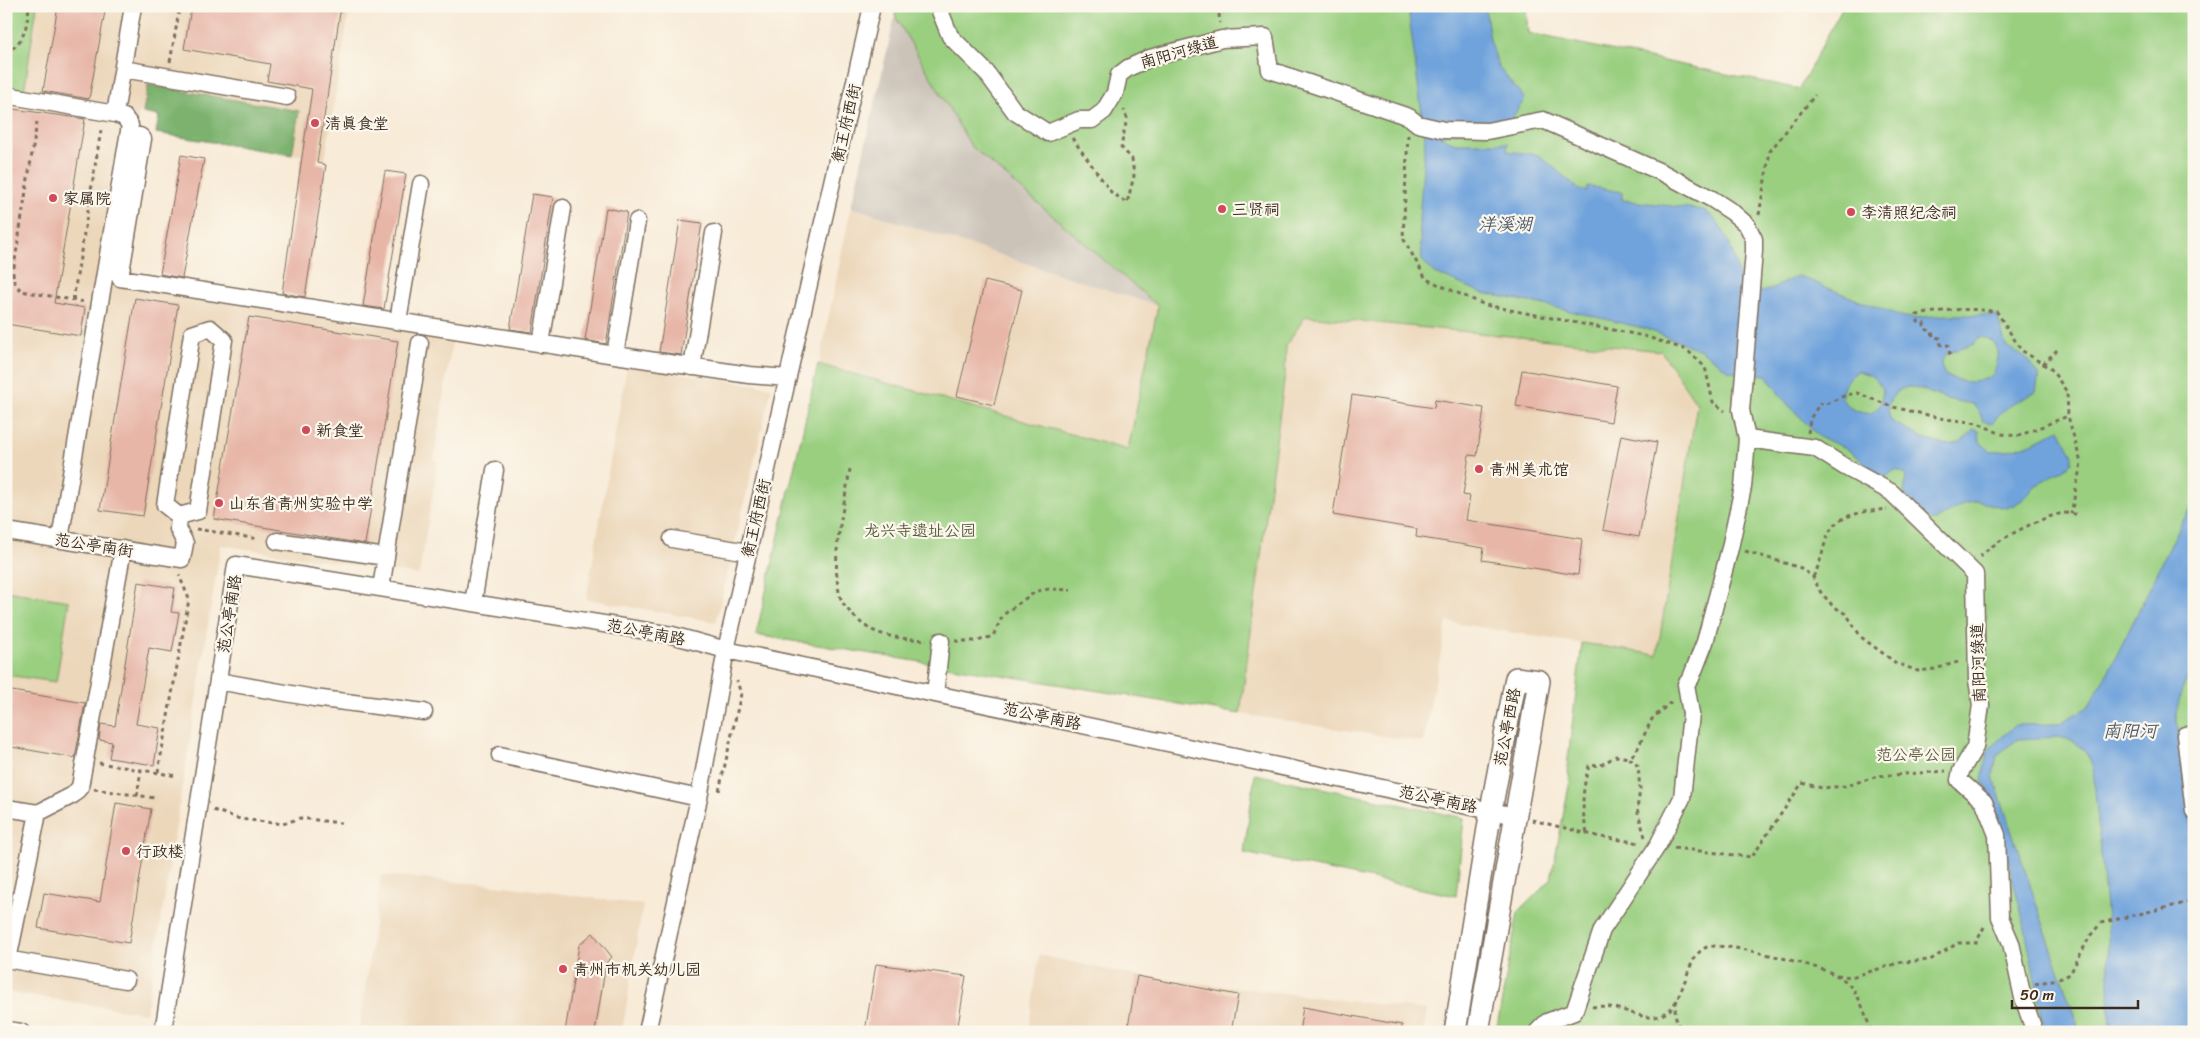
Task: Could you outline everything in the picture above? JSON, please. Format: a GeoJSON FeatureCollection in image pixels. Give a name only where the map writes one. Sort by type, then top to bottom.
{"type":"FeatureCollection","features":[{"type":"Feature","properties":{"kind":"main road","name":"范公亭西路"},"geometry":{"type":"LineString","coordinates":[[1455,1032],[1491,810],[1516,678],[1539,681],[1478,1032]]}},
{"type":"Feature","properties":{"kind":"street"},"geometry":{"type":"LineString","coordinates":[[115,114],[133,6]]}},
{"type":"Feature","properties":{"kind":"street","name":"衡王府西街"},"geometry":{"type":"LineString","coordinates":[[647,1032],[699,798],[726,650],[872,6]]}},
{"type":"Feature","properties":{"kind":"street"},"geometry":{"type":"LineString","coordinates":[[938,6],[950,36],[986,72],[1015,112],[1048,133]]}},
{"type":"Feature","properties":{"kind":"street","name":"南阳河绿道"},"geometry":{"type":"LineString","coordinates":[[1048,133],[1079,120],[1092,120],[1104,111],[1115,93],[1119,75],[1128,68],[1150,58],[1222,39],[1265,37],[1270,70],[1444,130],[1487,131],[1543,120],[1663,173],[1712,199],[1747,225],[1754,239]]}},
{"type":"Feature","properties":{"kind":"street"},"geometry":{"type":"LineString","coordinates":[[123,70],[287,97]]}},
{"type":"Feature","properties":{"kind":"street"},"geometry":{"type":"LineString","coordinates":[[6,95],[115,114],[128,120],[130,125],[60,539]]}},
{"type":"Feature","properties":{"kind":"street"},"geometry":{"type":"LineString","coordinates":[[129,134],[140,136],[143,139],[120,278],[692,367],[788,378]]}},
{"type":"Feature","properties":{"kind":"street"},"geometry":{"type":"LineString","coordinates":[[398,322],[421,184]]}},
{"type":"Feature","properties":{"kind":"street"},"geometry":{"type":"LineString","coordinates":[[541,344],[563,208]]}},
{"type":"Feature","properties":{"kind":"street"},"geometry":{"type":"LineString","coordinates":[[615,355],[638,221]]}},
{"type":"Feature","properties":{"kind":"street"},"geometry":{"type":"LineString","coordinates":[[692,367],[714,233]]}},
{"type":"Feature","properties":{"kind":"street"},"geometry":{"type":"LineString","coordinates":[[1537,1032],[1547,1022],[1574,1012],[1602,930],[1658,845],[1682,798],[1691,714],[1686,684],[1691,678],[1705,642],[1730,548],[1743,487],[1744,424],[1754,239]]}},
{"type":"Feature","properties":{"kind":"street"},"geometry":{"type":"LineString","coordinates":[[178,522],[198,511],[224,340],[210,328],[192,334],[165,505],[178,522],[184,543],[182,559]]}},
{"type":"Feature","properties":{"kind":"street"},"geometry":{"type":"LineString","coordinates":[[381,588],[420,343]]}},
{"type":"Feature","properties":{"kind":"street"},"geometry":{"type":"LineString","coordinates":[[1744,424],[1815,448],[1891,492],[1975,574]]}},
{"type":"Feature","properties":{"kind":"street"},"geometry":{"type":"LineString","coordinates":[[473,603],[495,470]]}},
{"type":"Feature","properties":{"kind":"street","name":"范公亭南街"},"geometry":{"type":"LineString","coordinates":[[6,531],[182,559]]}},
{"type":"Feature","properties":{"kind":"street"},"geometry":{"type":"LineString","coordinates":[[672,539],[748,552]]}},
{"type":"Feature","properties":{"kind":"street"},"geometry":{"type":"LineString","coordinates":[[277,541],[386,557]]}},
{"type":"Feature","properties":{"kind":"street"},"geometry":{"type":"LineString","coordinates":[[6,808],[38,813],[73,795],[80,787],[123,549]]}},
{"type":"Feature","properties":{"kind":"street","name":"范公亭南路"},"geometry":{"type":"LineString","coordinates":[[163,1032],[236,565],[672,635],[726,650],[1515,816]]}},
{"type":"Feature","properties":{"kind":"street","name":"南阳河绿道"},"geometry":{"type":"LineString","coordinates":[[1961,771],[1975,747],[1981,705],[1976,660],[1975,574]]}},
{"type":"Feature","properties":{"kind":"street"},"geometry":{"type":"LineString","coordinates":[[935,694],[941,641]]}},
{"type":"Feature","properties":{"kind":"street"},"geometry":{"type":"LineString","coordinates":[[218,681],[314,698],[424,712]]}},
{"type":"Feature","properties":{"kind":"street"},"geometry":{"type":"LineString","coordinates":[[2184,735],[2194,811]]}},
{"type":"Feature","properties":{"kind":"street"},"geometry":{"type":"LineString","coordinates":[[500,755],[699,798]]}},
{"type":"Feature","properties":{"kind":"street"},"geometry":{"type":"LineString","coordinates":[[1961,771],[1959,780],[1984,802],[1997,835],[2000,916],[2010,943],[2022,998],[2033,1026],[2033,1032]]}},
{"type":"Feature","properties":{"kind":"street"},"geometry":{"type":"LineString","coordinates":[[38,813],[7,960],[126,980]]}},
{"type":"Feature","properties":{"kind":"street"},"geometry":{"type":"LineString","coordinates":[[6,1030],[22,1032]]}},
{"type":"Feature","properties":{"kind":"path"},"geometry":{"type":"LineString","coordinates":[[6,53],[21,41],[28,21],[29,6]]}},
{"type":"Feature","properties":{"kind":"path"},"geometry":{"type":"LineString","coordinates":[[167,77],[180,6]]}},
{"type":"Feature","properties":{"kind":"path"},"geometry":{"type":"LineString","coordinates":[[1048,133],[1071,136],[1111,192],[1128,203],[1134,176],[1132,159],[1121,147],[1127,118],[1115,93]]}},
{"type":"Feature","properties":{"kind":"path"},"geometry":{"type":"LineString","coordinates":[[1754,239],[1770,151],[1815,95]]}},
{"type":"Feature","properties":{"kind":"path"},"geometry":{"type":"LineString","coordinates":[[1414,120],[1403,238],[1426,279],[1485,305],[1644,336],[1686,350],[1705,367],[1713,402],[1744,424]]}},
{"type":"Feature","properties":{"kind":"path"},"geometry":{"type":"LineString","coordinates":[[37,122],[13,273],[14,282],[21,292],[101,305]]}},
{"type":"Feature","properties":{"kind":"path"},"geometry":{"type":"LineString","coordinates":[[73,300],[101,130]]}},
{"type":"Feature","properties":{"kind":"path"},"geometry":{"type":"LineString","coordinates":[[1950,355],[1948,345],[1941,345],[1940,338],[1933,337],[1932,331],[1924,329],[1924,323],[1918,322],[1917,315],[1940,310],[1978,309],[1997,312],[2021,350],[2051,369],[2067,392],[2068,416],[2081,463],[2071,514]]}},
{"type":"Feature","properties":{"kind":"path"},"geometry":{"type":"LineString","coordinates":[[2043,364],[2057,350]]}},
{"type":"Feature","properties":{"kind":"path"},"geometry":{"type":"LineString","coordinates":[[1808,434],[1810,419],[1820,403],[1824,405],[1844,396],[1857,393],[1890,406],[1945,420],[1978,423],[2000,434],[2018,436],[2068,416]]}},
{"type":"Feature","properties":{"kind":"path"},"geometry":{"type":"LineString","coordinates":[[850,469],[836,561],[841,600],[860,622],[870,629],[889,636],[941,641],[978,641],[993,636],[1003,615],[1037,591],[1049,589],[1071,590]]}},
{"type":"Feature","properties":{"kind":"path"},"geometry":{"type":"LineString","coordinates":[[1814,577],[1821,564],[1826,539],[1840,518],[1886,509],[1910,511]]}},
{"type":"Feature","properties":{"kind":"path"},"geometry":{"type":"LineString","coordinates":[[1975,574],[1977,561],[1987,548],[2042,519],[2066,513],[2080,515]]}},
{"type":"Feature","properties":{"kind":"path"},"geometry":{"type":"LineString","coordinates":[[178,522],[197,529],[259,539]]}},
{"type":"Feature","properties":{"kind":"path"},"geometry":{"type":"LineString","coordinates":[[1730,548],[1780,560],[1801,568],[1814,577],[1820,591],[1832,605],[1847,615],[1861,637],[1896,663],[1918,671],[1944,667],[1963,660],[1976,660]]}},
{"type":"Feature","properties":{"kind":"path"},"geometry":{"type":"LineString","coordinates":[[158,772],[189,599],[179,576],[182,559]]}},
{"type":"Feature","properties":{"kind":"path"},"geometry":{"type":"LineString","coordinates":[[1629,758],[1636,752],[1652,719],[1669,706],[1686,684]]}},
{"type":"Feature","properties":{"kind":"path"},"geometry":{"type":"LineString","coordinates":[[1587,833],[1582,812],[1585,780],[1589,766],[1601,765],[1616,756],[1629,758],[1638,766],[1640,790],[1637,809],[1646,844]]}},
{"type":"Feature","properties":{"kind":"path"},"geometry":{"type":"LineString","coordinates":[[86,761],[177,776]]}},
{"type":"Feature","properties":{"kind":"path"},"geometry":{"type":"LineString","coordinates":[[137,796],[141,770]]}},
{"type":"Feature","properties":{"kind":"path"},"geometry":{"type":"LineString","coordinates":[[1752,857],[1802,783],[1822,788],[1845,786],[1878,776],[1961,771]]}},
{"type":"Feature","properties":{"kind":"path"},"geometry":{"type":"LineString","coordinates":[[80,787],[155,798]]}},
{"type":"Feature","properties":{"kind":"path"},"geometry":{"type":"LineString","coordinates":[[199,804],[219,813],[240,819],[283,824],[300,818],[341,823]]}},
{"type":"Feature","properties":{"kind":"path"},"geometry":{"type":"LineString","coordinates":[[1515,816],[1601,837]]}},
{"type":"Feature","properties":{"kind":"path"},"geometry":{"type":"LineString","coordinates":[[2031,985],[2062,978],[2070,974],[2090,936],[2101,923],[2194,901]]}},
{"type":"Feature","properties":{"kind":"path"},"geometry":{"type":"LineString","coordinates":[[1682,1032],[1676,1022],[1674,1010],[1697,954],[1708,947],[1754,952],[1837,975],[1851,977],[1902,962],[1930,960],[1958,943],[1976,943],[1987,922]]}},
{"type":"Feature","properties":{"kind":"path"},"geometry":{"type":"LineString","coordinates":[[1837,975],[1853,988],[1871,1032]]}},
{"type":"Feature","properties":{"kind":"path"},"geometry":{"type":"LineString","coordinates":[[1574,1012],[1595,1006],[1614,1006],[1639,1016],[1659,1016],[1668,1011],[1678,997]]}},
{"type":"Feature","properties":{"kind":"shaded area","name":"山东省青州实验中学"},"geometry":{"type":"Polygon","coordinates":[[[6,6],[350,6],[325,159],[156,133],[159,116],[139,112],[110,285],[453,336],[434,460],[438,461],[419,575],[221,545],[146,1013],[6,992],[6,6]]]}},
{"type":"Feature","properties":{"kind":"shaded area"},"geometry":{"type":"Polygon","coordinates":[[[895,16],[971,146],[1158,306],[851,207],[895,16]]]}},
{"type":"Feature","properties":{"kind":"shaded area"},"geometry":{"type":"Polygon","coordinates":[[[851,207],[1158,306],[1128,451],[819,364],[851,207]]]}},
{"type":"Feature","properties":{"kind":"shaded area","name":"青州美术馆"},"geometry":{"type":"Polygon","coordinates":[[[1307,316],[1661,351],[1697,404],[1657,656],[1447,622],[1423,742],[1240,714],[1285,374],[1286,345],[1307,316]]]}},
{"type":"Feature","properties":{"kind":"shaded area"},"geometry":{"type":"Polygon","coordinates":[[[627,365],[772,387],[716,622],[586,599],[627,365]]]}},
{"type":"Feature","properties":{"kind":"shaded area"},"geometry":{"type":"Polygon","coordinates":[[[381,875],[504,886],[643,905],[622,1032],[359,1032],[381,875]]]}},
{"type":"Feature","properties":{"kind":"shaded area"},"geometry":{"type":"Polygon","coordinates":[[[1039,955],[1137,976],[1427,1010],[1423,1032],[1028,1032],[1039,955]]]}},
{"type":"Feature","properties":{"kind":"green space"},"geometry":{"type":"Polygon","coordinates":[[[6,6],[37,6],[24,92],[6,89],[6,6]]]}},
{"type":"Feature","properties":{"kind":"green space","name":"范公亭公园"},"geometry":{"type":"Polygon","coordinates":[[[897,6],[1526,6],[1528,33],[1799,89],[1843,6],[2194,6],[2194,1032],[1496,1032],[1518,912],[1551,879],[1570,780],[1567,767],[1582,643],[1657,655],[1697,404],[1661,351],[1306,316],[1286,345],[1285,374],[1240,714],[756,635],[818,364],[1128,450],[1158,306],[971,146],[895,16],[897,6]]]}},
{"type":"Feature","properties":{"kind":"green space"},"geometry":{"type":"Polygon","coordinates":[[[148,85],[299,111],[292,155],[156,133],[159,116],[143,113],[148,85]]]}},
{"type":"Feature","properties":{"kind":"green space"},"geometry":{"type":"Polygon","coordinates":[[[6,591],[69,601],[56,682],[6,675],[6,591]]]}},
{"type":"Feature","properties":{"kind":"green space"},"geometry":{"type":"Polygon","coordinates":[[[1255,774],[1464,818],[1456,896],[1244,853],[1255,774]]]}},
{"type":"Feature","properties":{"kind":"water","name":"洋溪湖"},"geometry":{"type":"Polygon","coordinates":[[[1419,6],[1485,6],[1490,40],[1499,68],[1525,99],[1514,115],[1512,122],[1439,136],[1455,143],[1508,143],[1507,151],[1539,155],[1580,190],[1587,191],[1588,186],[1622,192],[1622,200],[1704,210],[1713,217],[1726,235],[1743,291],[1767,291],[1799,276],[1904,317],[1997,315],[2006,346],[2027,359],[2039,375],[2036,392],[2009,406],[1992,423],[1982,421],[1981,415],[1973,404],[1946,399],[1917,388],[1905,388],[1893,396],[1889,402],[1888,411],[1891,421],[1923,438],[1945,444],[1956,444],[1965,439],[1973,429],[1979,431],[1980,442],[1990,451],[2018,448],[2059,429],[2073,455],[2072,463],[2035,486],[2025,498],[2014,505],[2006,508],[1977,501],[1963,504],[1937,520],[1930,520],[1904,494],[1906,476],[1902,472],[1895,470],[1883,478],[1846,448],[1819,437],[1782,398],[1766,375],[1729,371],[1701,350],[1643,328],[1540,304],[1482,293],[1434,273],[1422,260],[1419,222],[1425,138],[1409,15],[1419,6]],[[1979,337],[1974,344],[1945,354],[1941,365],[1945,375],[1968,382],[1979,381],[1992,376],[1997,363],[1998,351],[1993,342],[1979,337]],[[1858,371],[1845,382],[1842,399],[1855,410],[1863,413],[1872,413],[1881,404],[1883,389],[1873,376],[1858,371]]]}},
{"type":"Feature","properties":{"kind":"water","name":"南阳河"},"geometry":{"type":"Polygon","coordinates":[[[2194,503],[2194,661],[2180,696],[2176,714],[2194,841],[2194,1032],[2110,1032],[2108,930],[2093,768],[2087,753],[2074,741],[2059,737],[2018,739],[1997,755],[1993,776],[2080,1032],[2045,1032],[2024,923],[1994,806],[1982,780],[1988,750],[2015,725],[2058,724],[2088,707],[2112,665],[2182,522],[2194,503]]]}},
{"type":"Feature","properties":{"kind":"building"},"geometry":{"type":"Polygon","coordinates":[[[58,6],[106,6],[89,99],[43,91],[58,6]]]}},
{"type":"Feature","properties":{"kind":"building"},"geometry":{"type":"Polygon","coordinates":[[[199,6],[341,6],[317,163],[326,165],[305,297],[282,293],[312,89],[267,81],[270,64],[184,49],[190,14],[199,6]]]}},
{"type":"Feature","properties":{"kind":"building"},"geometry":{"type":"Polygon","coordinates":[[[6,108],[85,119],[54,303],[85,308],[81,336],[6,324],[6,108]]]}},
{"type":"Feature","properties":{"kind":"building"},"geometry":{"type":"Polygon","coordinates":[[[181,155],[204,159],[182,278],[160,274],[181,155]]]}},
{"type":"Feature","properties":{"kind":"building"},"geometry":{"type":"Polygon","coordinates":[[[385,171],[406,174],[384,309],[363,306],[385,171]]]}},
{"type":"Feature","properties":{"kind":"building"},"geometry":{"type":"Polygon","coordinates":[[[532,194],[553,197],[532,332],[510,329],[532,194]]]}},
{"type":"Feature","properties":{"kind":"building"},"geometry":{"type":"Polygon","coordinates":[[[606,208],[627,212],[606,344],[585,340],[606,208]]]}},
{"type":"Feature","properties":{"kind":"building"},"geometry":{"type":"Polygon","coordinates":[[[680,220],[702,223],[681,355],[659,352],[680,220]]]}},
{"type":"Feature","properties":{"kind":"building"},"geometry":{"type":"Polygon","coordinates":[[[985,281],[1022,290],[994,405],[957,396],[985,281]]]}},
{"type":"Feature","properties":{"kind":"building"},"geometry":{"type":"Polygon","coordinates":[[[135,298],[178,305],[143,516],[100,510],[135,298]]]}},
{"type":"Feature","properties":{"kind":"building","name":"新食堂"},"geometry":{"type":"Polygon","coordinates":[[[249,317],[398,341],[365,544],[214,519],[249,317]]]}},
{"type":"Feature","properties":{"kind":"building"},"geometry":{"type":"Polygon","coordinates":[[[1522,370],[1617,386],[1611,422],[1516,406],[1522,370]]]}},
{"type":"Feature","properties":{"kind":"building"},"geometry":{"type":"Polygon","coordinates":[[[1352,395],[1434,408],[1435,400],[1484,408],[1477,456],[1469,455],[1463,495],[1470,496],[1466,520],[1582,539],[1578,575],[1482,560],[1484,548],[1416,537],[1417,529],[1333,515],[1352,395]]]}},
{"type":"Feature","properties":{"kind":"building"},"geometry":{"type":"Polygon","coordinates":[[[1621,435],[1657,442],[1639,537],[1603,530],[1621,435]]]}},
{"type":"Feature","properties":{"kind":"building"},"geometry":{"type":"Polygon","coordinates":[[[138,582],[175,588],[171,612],[179,613],[172,652],[149,648],[136,724],[160,728],[154,765],[109,758],[112,742],[99,740],[101,724],[115,726],[138,582]]]}},
{"type":"Feature","properties":{"kind":"building"},"geometry":{"type":"Polygon","coordinates":[[[6,690],[85,703],[75,758],[6,746],[6,690]]]}},
{"type":"Feature","properties":{"kind":"building","name":"行政楼"},"geometry":{"type":"Polygon","coordinates":[[[116,803],[151,809],[129,943],[38,928],[44,893],[100,902],[116,803]]]}},
{"type":"Feature","properties":{"kind":"building"},"geometry":{"type":"Polygon","coordinates":[[[593,933],[612,957],[606,963],[595,1032],[565,1032],[579,945],[593,933]]]}},
{"type":"Feature","properties":{"kind":"building"},"geometry":{"type":"Polygon","coordinates":[[[876,964],[966,976],[957,1032],[865,1032],[876,964]]]}},
{"type":"Feature","properties":{"kind":"building"},"geometry":{"type":"Polygon","coordinates":[[[1137,976],[1238,995],[1231,1032],[1127,1032],[1137,976]]]}},
{"type":"Feature","properties":{"kind":"building"},"geometry":{"type":"Polygon","coordinates":[[[1303,1007],[1402,1025],[1402,1032],[1299,1032],[1303,1007]]]}},
{"type":"Feature","properties":{"kind":"place","name":"清真食堂"},"geometry":{"type":"Point","coordinates":[315,123]}},
{"type":"Feature","properties":{"kind":"place","name":"家属院"},"geometry":{"type":"Point","coordinates":[53,198]}},
{"type":"Feature","properties":{"kind":"place","name":"三贤祠"},"geometry":{"type":"Point","coordinates":[1222,209]}},
{"type":"Feature","properties":{"kind":"place","name":"李清照纪念祠"},"geometry":{"type":"Point","coordinates":[1851,212]}},
{"type":"Feature","properties":{"kind":"place","name":"新食堂"},"geometry":{"type":"Point","coordinates":[306,430]}},
{"type":"Feature","properties":{"kind":"place","name":"青州美术馆"},"geometry":{"type":"Point","coordinates":[1479,469]}},
{"type":"Feature","properties":{"kind":"place","name":"山东省青州实验中学"},"geometry":{"type":"Point","coordinates":[219,503]}},
{"type":"Feature","properties":{"kind":"place","name":"行政楼"},"geometry":{"type":"Point","coordinates":[126,851]}},
{"type":"Feature","properties":{"kind":"place","name":"青州市机关幼儿园"},"geometry":{"type":"Point","coordinates":[563,969]}},
{"type":"Feature","properties":{"kind":"park label","name":"龙兴寺遗址公园"},"geometry":{"type":"Point","coordinates":[920,530]}}]}
